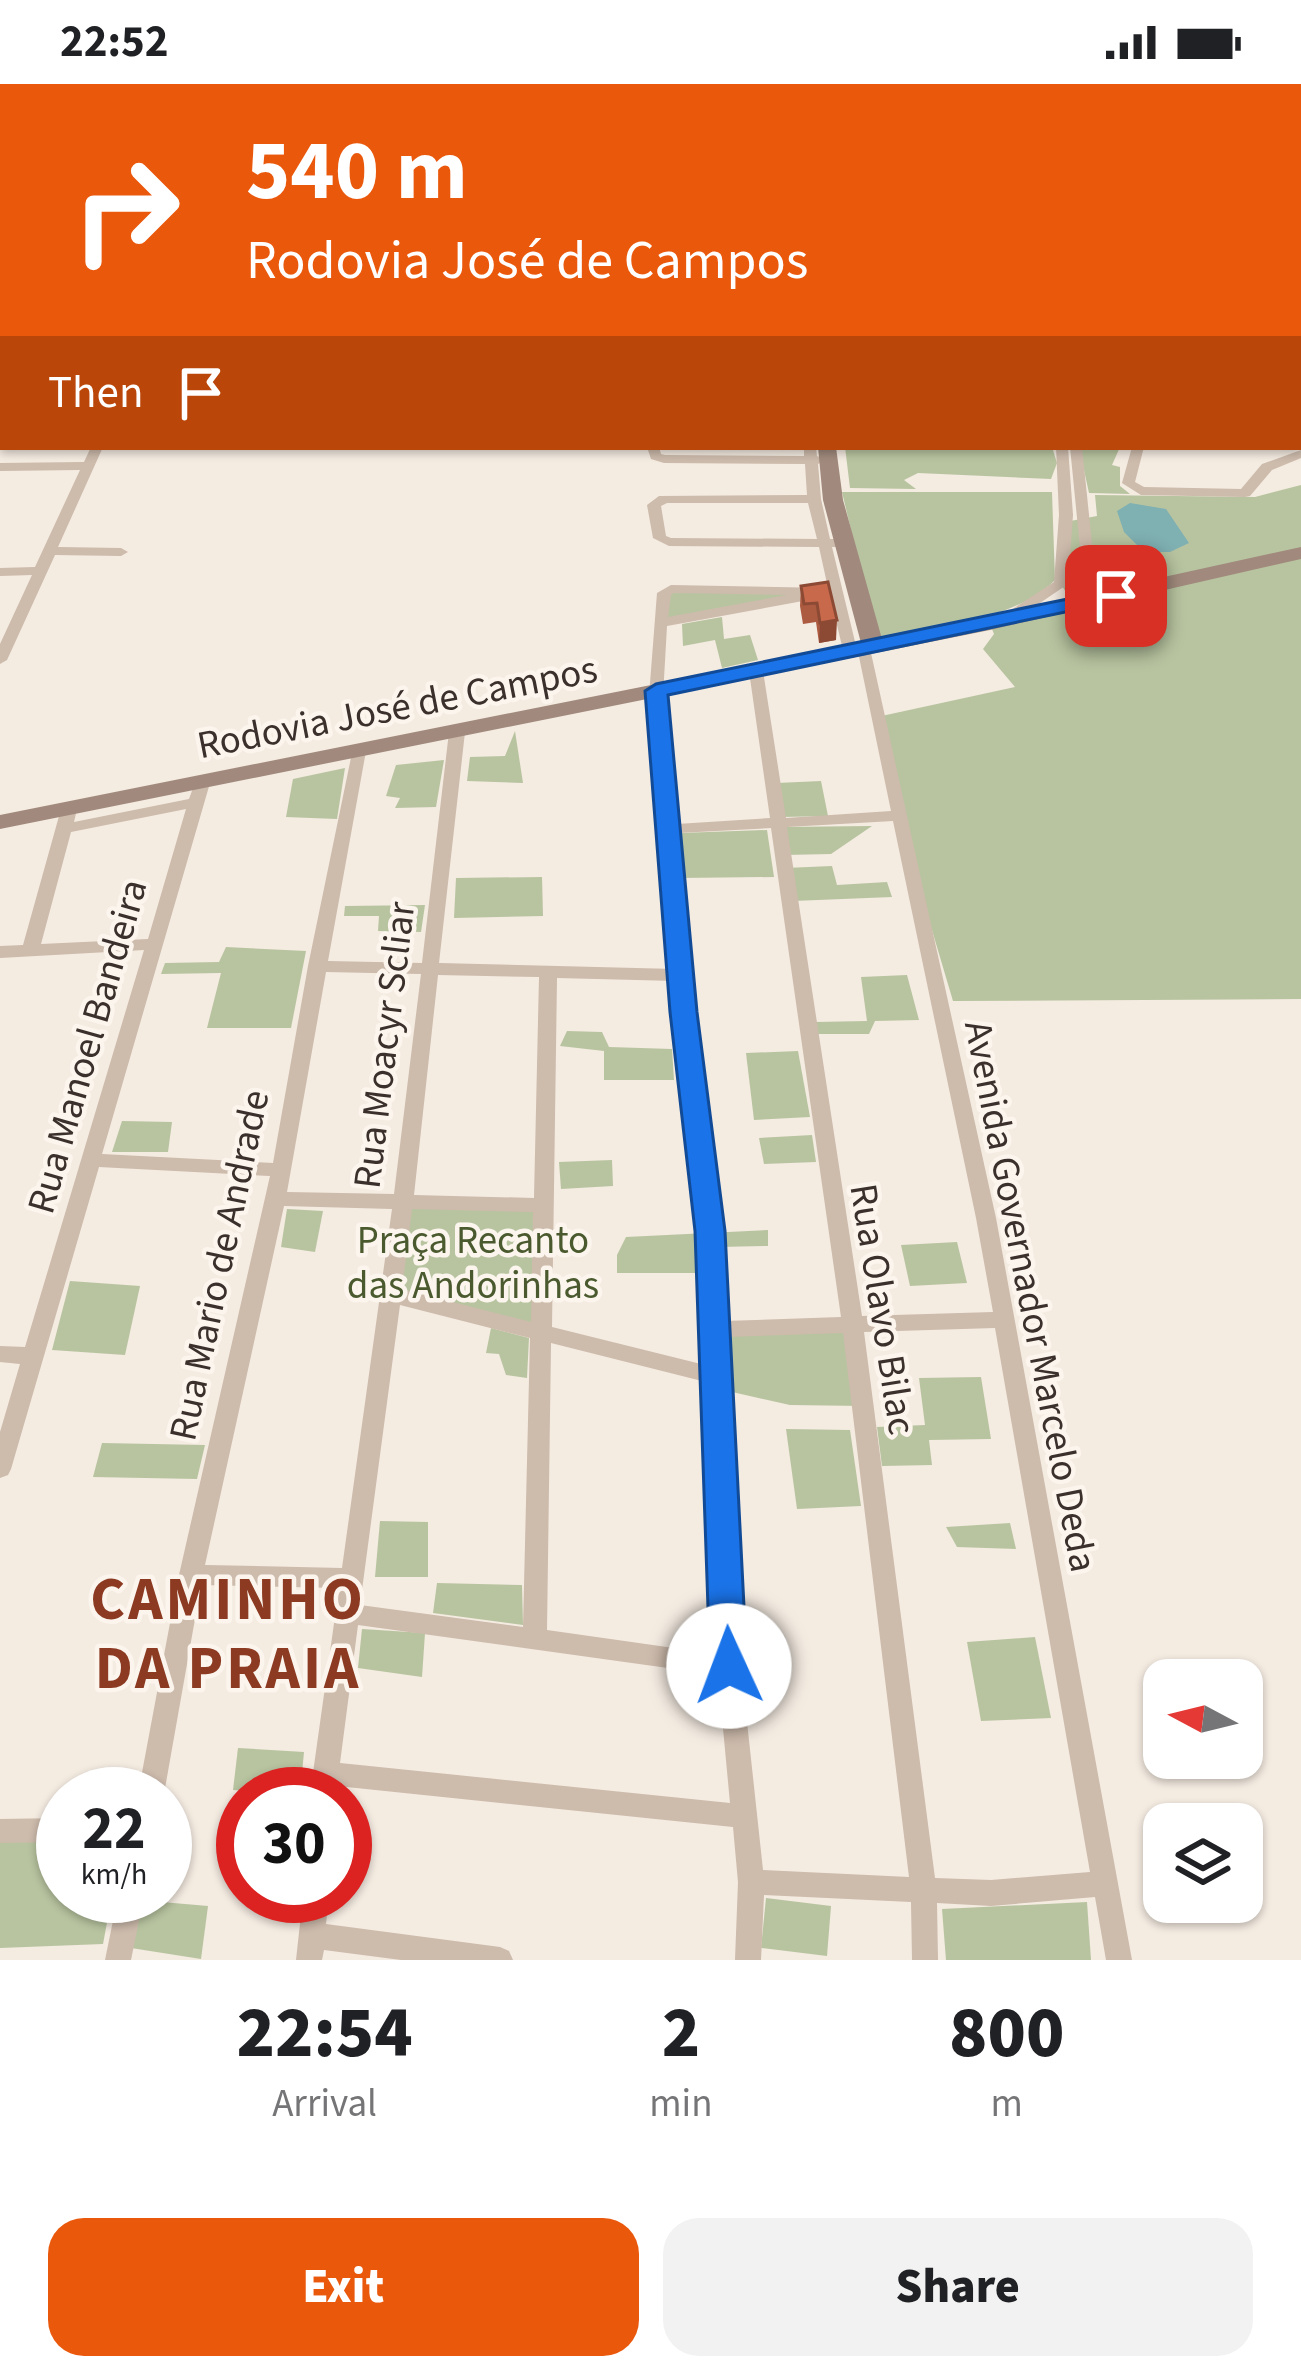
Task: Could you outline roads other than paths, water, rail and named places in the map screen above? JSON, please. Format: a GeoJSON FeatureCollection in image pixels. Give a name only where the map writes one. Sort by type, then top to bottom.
{"type":"FeatureCollection","features":[{"type":"Feature","properties":{"kind":"main road"},"geometry":{"type":"LineString","coordinates":[[819,454],[835,543],[862,648]]}},
{"type":"Feature","properties":{"kind":"main road","name":"Rodovia José de Campos"},"geometry":{"type":"LineString","coordinates":[[0,822],[68,818],[198,793],[358,751],[862,648],[1118,603],[1165,585],[1301,553]]}},
{"type":"Feature","properties":{"kind":"street"},"geometry":{"type":"LineString","coordinates":[[0,660],[95,450]]}},
{"type":"Feature","properties":{"kind":"street"},"geometry":{"type":"LineString","coordinates":[[654,450],[664,458],[819,454]]}},
{"type":"Feature","properties":{"kind":"street"},"geometry":{"type":"LineString","coordinates":[[1062,450],[1061,584],[1084,610]]}},
{"type":"Feature","properties":{"kind":"street"},"geometry":{"type":"LineString","coordinates":[[1076,450],[1085,567],[1118,603]]}},
{"type":"Feature","properties":{"kind":"street"},"geometry":{"type":"LineString","coordinates":[[1137,450],[1129,485],[1162,491],[1245,493],[1267,467],[1301,454]]}},
{"type":"Feature","properties":{"kind":"street","name":"Avenida Governador Marcelo Deda"},"geometry":{"type":"LineString","coordinates":[[819,454],[814,499],[835,543],[832,591],[862,648],[1003,1320],[1119,1960]]}},
{"type":"Feature","properties":{"kind":"street"},"geometry":{"type":"LineString","coordinates":[[0,467],[87,466]]}},
{"type":"Feature","properties":{"kind":"street"},"geometry":{"type":"LineString","coordinates":[[1065,488],[1082,489]]}},
{"type":"Feature","properties":{"kind":"street"},"geometry":{"type":"LineString","coordinates":[[814,499],[656,500],[663,541],[835,543]]}},
{"type":"Feature","properties":{"kind":"street"},"geometry":{"type":"LineString","coordinates":[[1065,522],[1085,523]]}},
{"type":"Feature","properties":{"kind":"street"},"geometry":{"type":"LineString","coordinates":[[50,551],[121,552]]}},
{"type":"Feature","properties":{"kind":"street"},"geometry":{"type":"LineString","coordinates":[[0,572],[41,571]]}},
{"type":"Feature","properties":{"kind":"street"},"geometry":{"type":"LineString","coordinates":[[1095,579],[1165,585]]}},
{"type":"Feature","properties":{"kind":"street"},"geometry":{"type":"LineString","coordinates":[[1004,621],[1061,584]]}},
{"type":"Feature","properties":{"kind":"street"},"geometry":{"type":"LineString","coordinates":[[748,1960],[751,1882],[740,1816],[729,1666],[710,1231],[680,975],[656,691],[660,623],[667,590],[832,591]]}},
{"type":"Feature","properties":{"kind":"street"},"geometry":{"type":"LineString","coordinates":[[744,590],[756,607]]}},
{"type":"Feature","properties":{"kind":"street"},"geometry":{"type":"LineString","coordinates":[[660,623],[832,591]]}},
{"type":"Feature","properties":{"kind":"street","name":"Rua Olavo Bilac"},"geometry":{"type":"LineString","coordinates":[[756,671],[854,1326],[924,1890],[925,1960]]}},
{"type":"Feature","properties":{"kind":"street","name":"Rua Moacyr Scliar"},"geometry":{"type":"LineString","coordinates":[[326,1767],[433,969],[457,732]]}},
{"type":"Feature","properties":{"kind":"street","name":"Rua Mario de Andrade"},"geometry":{"type":"LineString","coordinates":[[156,1767],[191,1575],[276,1199],[358,751]]}},
{"type":"Feature","properties":{"kind":"street","name":"Rua Manoel Bandeira"},"geometry":{"type":"LineString","coordinates":[[0,1469],[198,793]]}},
{"type":"Feature","properties":{"kind":"street"},"geometry":{"type":"LineString","coordinates":[[671,829],[896,816]]}},
{"type":"Feature","properties":{"kind":"street"},"geometry":{"type":"LineString","coordinates":[[31,949],[68,818]]}},
{"type":"Feature","properties":{"kind":"street"},"geometry":{"type":"LineString","coordinates":[[0,952],[152,944]]}},
{"type":"Feature","properties":{"kind":"street"},"geometry":{"type":"LineString","coordinates":[[317,966],[680,975]]}},
{"type":"Feature","properties":{"kind":"street"},"geometry":{"type":"LineString","coordinates":[[535,1637],[548,974]]}},
{"type":"Feature","properties":{"kind":"street"},"geometry":{"type":"LineString","coordinates":[[90,1160],[280,1170]]}},
{"type":"Feature","properties":{"kind":"street"},"geometry":{"type":"LineString","coordinates":[[276,1199],[545,1204]]}},
{"type":"Feature","properties":{"kind":"street"},"geometry":{"type":"LineString","coordinates":[[388,1294],[540,1336],[718,1377]]}},
{"type":"Feature","properties":{"kind":"street"},"geometry":{"type":"LineString","coordinates":[[715,1329],[1003,1320]]}},
{"type":"Feature","properties":{"kind":"street"},"geometry":{"type":"LineString","coordinates":[[0,1354],[34,1356]]}},
{"type":"Feature","properties":{"kind":"street"},"geometry":{"type":"LineString","coordinates":[[191,1575],[349,1578]]}},
{"type":"Feature","properties":{"kind":"street"},"geometry":{"type":"LineString","coordinates":[[347,1613],[729,1666]]}},
{"type":"Feature","properties":{"kind":"street"},"geometry":{"type":"LineString","coordinates":[[372,1788],[740,1816]]}},
{"type":"Feature","properties":{"kind":"street"},"geometry":{"type":"LineString","coordinates":[[0,1831],[36,1830]]}},
{"type":"Feature","properties":{"kind":"street"},"geometry":{"type":"LineString","coordinates":[[751,1882],[991,1893],[1107,1883]]}},
{"type":"Feature","properties":{"kind":"street"},"geometry":{"type":"LineString","coordinates":[[118,1960],[126,1923]]}},
{"type":"Feature","properties":{"kind":"street"},"geometry":{"type":"LineString","coordinates":[[311,1947],[500,1960]]}},
{"type":"Feature","properties":{"kind":"water"},"geometry":{"type":"Polygon","coordinates":[[[1130,503],[1166,509],[1189,543],[1170,552],[1144,552],[1124,532],[1117,511],[1130,503]]]}},
{"type":"Feature","properties":{"kind":"district","name":"CAMINHO DA PRAIA"},"geometry":{"type":"Point","coordinates":[228,1632]}},
{"type":"Feature","properties":{"kind":"park label","name":"Praça Recanto das Andorinhas"},"geometry":{"type":"Point","coordinates":[473,1262]}}]}
